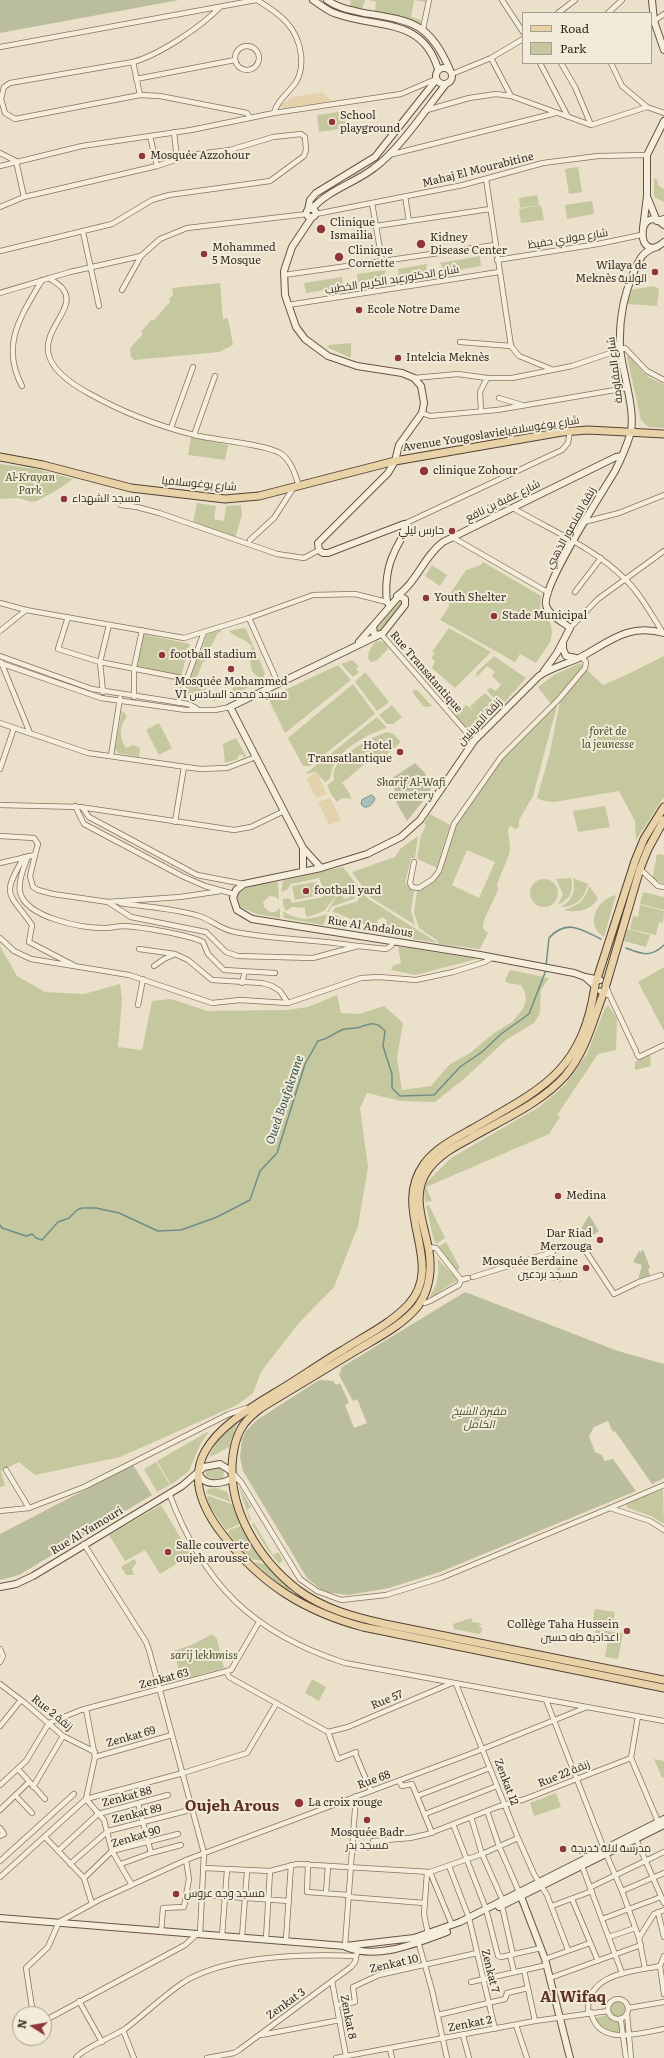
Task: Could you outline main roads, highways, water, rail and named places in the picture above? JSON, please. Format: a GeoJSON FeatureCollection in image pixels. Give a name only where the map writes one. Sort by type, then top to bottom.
{"type":"FeatureCollection","features":[{"type":"Feature","properties":{"kind":"main road"},"geometry":{"type":"LineString","coordinates":[[313,0],[338,15],[410,32],[430,48],[438,69]]}},
{"type":"Feature","properties":{"kind":"main road"},"geometry":{"type":"LineString","coordinates":[[327,0],[352,10],[402,19],[423,30],[437,44],[451,72],[451,80],[446,84],[388,155],[368,173],[322,200],[311,213],[287,258],[284,275],[284,290],[288,305],[296,327],[305,339],[328,356],[344,363],[402,373],[414,378],[421,386],[424,403],[422,413],[399,445],[395,461],[383,479],[319,541],[318,546],[319,550],[323,553],[328,553],[404,524],[404,533],[393,554],[388,571],[388,603]]}},
{"type":"Feature","properties":{"kind":"main road"},"geometry":{"type":"LineString","coordinates":[[652,0],[654,21],[662,39],[664,50]]}},
{"type":"Feature","properties":{"kind":"main road"},"geometry":{"type":"LineString","coordinates":[[311,213],[310,200],[316,193],[376,157],[436,80],[435,74],[438,69],[443,67],[451,72]]}},
{"type":"Feature","properties":{"kind":"main road"},"geometry":{"type":"LineString","coordinates":[[436,80],[440,83],[446,84]]}},
{"type":"Feature","properties":{"kind":"main road"},"geometry":{"type":"LineString","coordinates":[[664,121],[647,155],[647,196],[657,221],[664,225]]}},
{"type":"Feature","properties":{"kind":"main road","name":"شارع المقاومة"},"geometry":{"type":"LineString","coordinates":[[631,433],[632,419],[620,348],[622,310],[628,287],[639,258],[647,196]]}},
{"type":"Feature","properties":{"kind":"main road"},"geometry":{"type":"LineString","coordinates":[[643,228],[650,221],[664,219]]}},
{"type":"Feature","properties":{"kind":"main road"},"geometry":{"type":"LineString","coordinates":[[642,236],[648,245],[657,246]]}},
{"type":"Feature","properties":{"kind":"main road"},"geometry":{"type":"LineString","coordinates":[[639,258],[647,250],[664,242]]}},
{"type":"Feature","properties":{"kind":"main road","name":"Avenue Yougoslavieشارع يوغوسلافيا"},"geometry":{"type":"LineString","coordinates":[[395,461],[570,431],[588,430],[631,433]]}},
{"type":"Feature","properties":{"kind":"main road"},"geometry":{"type":"LineString","coordinates":[[631,433],[664,434]]}},
{"type":"Feature","properties":{"kind":"main road","name":"زنقة المنصور الذهبي"},"geometry":{"type":"LineString","coordinates":[[563,640],[570,628],[548,610],[546,602],[548,593],[572,542],[622,456],[631,433]]}},
{"type":"Feature","properties":{"kind":"main road","name":"شارع عقبة بن نافع"},"geometry":{"type":"LineString","coordinates":[[410,585],[438,547],[452,537],[616,457],[622,456]]}},
{"type":"Feature","properties":{"kind":"main road","name":"شارع يوغوسلافيا"},"geometry":{"type":"LineString","coordinates":[[0,457],[43,465],[131,488],[225,499],[259,496],[395,461]]}},
{"type":"Feature","properties":{"kind":"main road"},"geometry":{"type":"LineString","coordinates":[[355,645],[373,626],[388,603],[410,585]]}},
{"type":"Feature","properties":{"kind":"main road"},"geometry":{"type":"LineString","coordinates":[[321,868],[303,848],[230,707],[380,634],[406,602],[410,585]]}},
{"type":"Feature","properties":{"kind":"main road"},"geometry":{"type":"LineString","coordinates":[[397,596],[403,596],[406,602]]}},
{"type":"Feature","properties":{"kind":"main road"},"geometry":{"type":"LineString","coordinates":[[373,626],[373,632],[380,634]]}},
{"type":"Feature","properties":{"kind":"main road","name":"زنقة المرينيين"},"geometry":{"type":"LineString","coordinates":[[234,894],[239,887],[244,884],[321,868],[367,854],[394,841],[410,830],[420,820],[474,741],[539,676],[547,670],[580,657],[618,636],[632,631],[646,630],[663,633]]}},
{"type":"Feature","properties":{"kind":"main road"},"geometry":{"type":"LineString","coordinates":[[563,640],[563,649],[566,656],[573,658],[580,657]]}},
{"type":"Feature","properties":{"kind":"main road"},"geometry":{"type":"LineString","coordinates":[[539,676],[550,663],[563,640]]}},
{"type":"Feature","properties":{"kind":"main road"},"geometry":{"type":"LineString","coordinates":[[664,807],[644,838],[586,1044],[570,1069],[558,1083],[541,1097],[449,1150],[428,1170],[422,1182],[419,1198],[420,1214],[428,1247],[431,1271],[428,1286],[420,1301],[411,1314],[368,1343],[253,1414],[241,1426],[237,1434],[231,1475],[240,1515],[270,1564],[298,1590],[332,1609],[385,1624],[664,1680]]}},
{"type":"Feature","properties":{"kind":"main road"},"geometry":{"type":"LineString","coordinates":[[420,1301],[417,1296],[422,1278],[422,1254],[412,1205],[413,1188],[419,1172],[430,1157],[441,1148],[536,1092],[557,1074],[571,1055],[581,1036],[601,987],[637,867],[664,820]]}},
{"type":"Feature","properties":{"kind":"main road"},"geometry":{"type":"LineString","coordinates":[[303,848],[303,871]]}},
{"type":"Feature","properties":{"kind":"main road","name":"Rue Al Andalous"},"geometry":{"type":"LineString","coordinates":[[234,894],[233,902],[237,910],[252,919],[394,940],[556,969],[586,977],[601,987]]}},
{"type":"Feature","properties":{"kind":"main road"},"geometry":{"type":"LineString","coordinates":[[422,1254],[428,1247]]}},
{"type":"Feature","properties":{"kind":"main road"},"geometry":{"type":"LineString","coordinates":[[418,1291],[407,1306],[385,1324],[249,1408],[217,1434],[205,1451],[199,1472],[199,1484],[203,1500],[216,1526],[243,1558],[269,1583],[285,1595],[326,1616],[377,1630],[664,1688]]}},
{"type":"Feature","properties":{"kind":"main road","name":"Rue Al Yamouri"},"geometry":{"type":"LineString","coordinates":[[0,1587],[16,1584],[33,1576],[182,1486],[204,1467],[215,1464],[223,1465],[231,1475],[221,1483],[182,1486]]}},
{"type":"Feature","properties":{"kind":"main road"},"geometry":{"type":"LineString","coordinates":[[199,1472],[202,1480],[208,1483]]}},
{"type":"Feature","properties":{"kind":"main road"},"geometry":{"type":"LineString","coordinates":[[540,1883],[582,1866],[605,1851],[636,1839],[662,1823]]}},
{"type":"Feature","properties":{"kind":"main road"},"geometry":{"type":"LineString","coordinates":[[0,1918],[161,1932],[286,1940],[345,1946],[357,1951],[418,1940],[469,1920],[662,1823]]}},
{"type":"Feature","properties":{"kind":"main road"},"geometry":{"type":"LineString","coordinates":[[520,1894],[546,1962],[570,2058]]}},
{"type":"Feature","properties":{"kind":"main road"},"geometry":{"type":"LineString","coordinates":[[418,1940],[428,1934],[469,1920]]}},
{"type":"Feature","properties":{"kind":"water"},"geometry":{"type":"Polygon","coordinates":[[[372,795],[375,798],[374,802],[369,806],[364,807],[361,804],[362,800],[372,795]]]}},
{"type":"Feature","properties":{"kind":"waterway","name":"Oued Boufakrane"},"geometry":{"type":"LineString","coordinates":[[546,966],[549,938],[562,928],[568,927],[581,929],[601,939]]}},
{"type":"Feature","properties":{"kind":"waterway","name":"Oued Boufakrane"},"geometry":{"type":"LineString","coordinates":[[626,948],[646,954],[655,952],[664,945]]}},
{"type":"Feature","properties":{"kind":"waterway","name":"Oued Boufakrane"},"geometry":{"type":"LineString","coordinates":[[0,1225],[2,1228],[26,1236],[32,1234],[36,1238],[42,1240],[58,1222],[69,1218],[77,1210],[82,1208],[96,1208],[119,1213],[158,1231],[181,1230],[217,1217],[250,1200],[260,1171],[277,1153],[305,1064],[318,1041],[344,1029],[376,1024],[385,1031],[383,1046],[392,1074],[392,1088],[400,1096],[434,1095],[460,1067],[482,1052],[501,1034],[529,1014],[546,970]]}},
{"type":"Feature","properties":{"kind":"place","name":"School playground"},"geometry":{"type":"Point","coordinates":[332,122]}},
{"type":"Feature","properties":{"kind":"place","name":"Mosquée Azzohour"},"geometry":{"type":"Point","coordinates":[142,156]}},
{"type":"Feature","properties":{"kind":"place","name":"Clinique Ismailia"},"geometry":{"type":"Point","coordinates":[321,229]}},
{"type":"Feature","properties":{"kind":"place","name":"Kidney Disease Center"},"geometry":{"type":"Point","coordinates":[421,244]}},
{"type":"Feature","properties":{"kind":"place","name":"Mohammed 5 Mosque"},"geometry":{"type":"Point","coordinates":[204,254]}},
{"type":"Feature","properties":{"kind":"place","name":"Clinique Cornette"},"geometry":{"type":"Point","coordinates":[339,257]}},
{"type":"Feature","properties":{"kind":"place","name":"Wilaya de Meknès الولاية"},"geometry":{"type":"Point","coordinates":[655,272]}},
{"type":"Feature","properties":{"kind":"place","name":"Ecole Notre Dame"},"geometry":{"type":"Point","coordinates":[359,310]}},
{"type":"Feature","properties":{"kind":"place","name":"Intelcia Meknès"},"geometry":{"type":"Point","coordinates":[398,358]}},
{"type":"Feature","properties":{"kind":"place","name":"clinique Zohour"},"geometry":{"type":"Point","coordinates":[424,471]}},
{"type":"Feature","properties":{"kind":"place","name":"مسجد الشهداء"},"geometry":{"type":"Point","coordinates":[64,499]}},
{"type":"Feature","properties":{"kind":"place","name":"حارس ليلي"},"geometry":{"type":"Point","coordinates":[452,531]}},
{"type":"Feature","properties":{"kind":"place","name":"Youth Shelter"},"geometry":{"type":"Point","coordinates":[426,598]}},
{"type":"Feature","properties":{"kind":"place","name":"Stade Municipal"},"geometry":{"type":"Point","coordinates":[494,616]}},
{"type":"Feature","properties":{"kind":"place","name":"football stadium"},"geometry":{"type":"Point","coordinates":[162,655]}},
{"type":"Feature","properties":{"kind":"place","name":"Mosquée Mohammed VI مسجد محمد السادس"},"geometry":{"type":"Point","coordinates":[231,669]}},
{"type":"Feature","properties":{"kind":"place","name":"Hotel Transatlantique"},"geometry":{"type":"Point","coordinates":[400,752]}},
{"type":"Feature","properties":{"kind":"place","name":"football yard"},"geometry":{"type":"Point","coordinates":[306,891]}},
{"type":"Feature","properties":{"kind":"place","name":"Medina"},"geometry":{"type":"Point","coordinates":[558,1196]}},
{"type":"Feature","properties":{"kind":"place","name":"Dar Riad Merzouga"},"geometry":{"type":"Point","coordinates":[600,1240]}},
{"type":"Feature","properties":{"kind":"place","name":"Mosquée Berdaine مسجد بردعين"},"geometry":{"type":"Point","coordinates":[586,1268]}},
{"type":"Feature","properties":{"kind":"place","name":"Salle couverte oujeh arousse"},"geometry":{"type":"Point","coordinates":[168,1552]}},
{"type":"Feature","properties":{"kind":"place","name":"Collège Taha Hussein اعدادية طه حسين"},"geometry":{"type":"Point","coordinates":[627,1631]}},
{"type":"Feature","properties":{"kind":"place","name":"La croix rouge"},"geometry":{"type":"Point","coordinates":[299,1803]}},
{"type":"Feature","properties":{"kind":"place","name":"Mosquée Badr مسجد بدر"},"geometry":{"type":"Point","coordinates":[367,1820]}},
{"type":"Feature","properties":{"kind":"place","name":"مدرسة لالة خديجة"},"geometry":{"type":"Point","coordinates":[563,1849]}},
{"type":"Feature","properties":{"kind":"place","name":"مسجد وجه عروس"},"geometry":{"type":"Point","coordinates":[176,1894]}},
{"type":"Feature","properties":{"kind":"district","name":"Oujeh Arous"},"geometry":{"type":"Point","coordinates":[232,1807]}},
{"type":"Feature","properties":{"kind":"district","name":"Al Wifaq"},"geometry":{"type":"Point","coordinates":[573,1998]}},
{"type":"Feature","properties":{"kind":"park label","name":"Al-Krayan Park"},"geometry":{"type":"Point","coordinates":[30,484]}},
{"type":"Feature","properties":{"kind":"park label","name":"forêt de la jeunesse"},"geometry":{"type":"Point","coordinates":[608,738]}},
{"type":"Feature","properties":{"kind":"park label","name":"Sharif Al-Wafi cemetery"},"geometry":{"type":"Point","coordinates":[411,789]}},
{"type":"Feature","properties":{"kind":"park label","name":"مقبرة الشيخ الكامل"},"geometry":{"type":"Point","coordinates":[479,1418]}},
{"type":"Feature","properties":{"kind":"park label","name":"sarij lekhmiss"},"geometry":{"type":"Point","coordinates":[204,1656]}}]}
